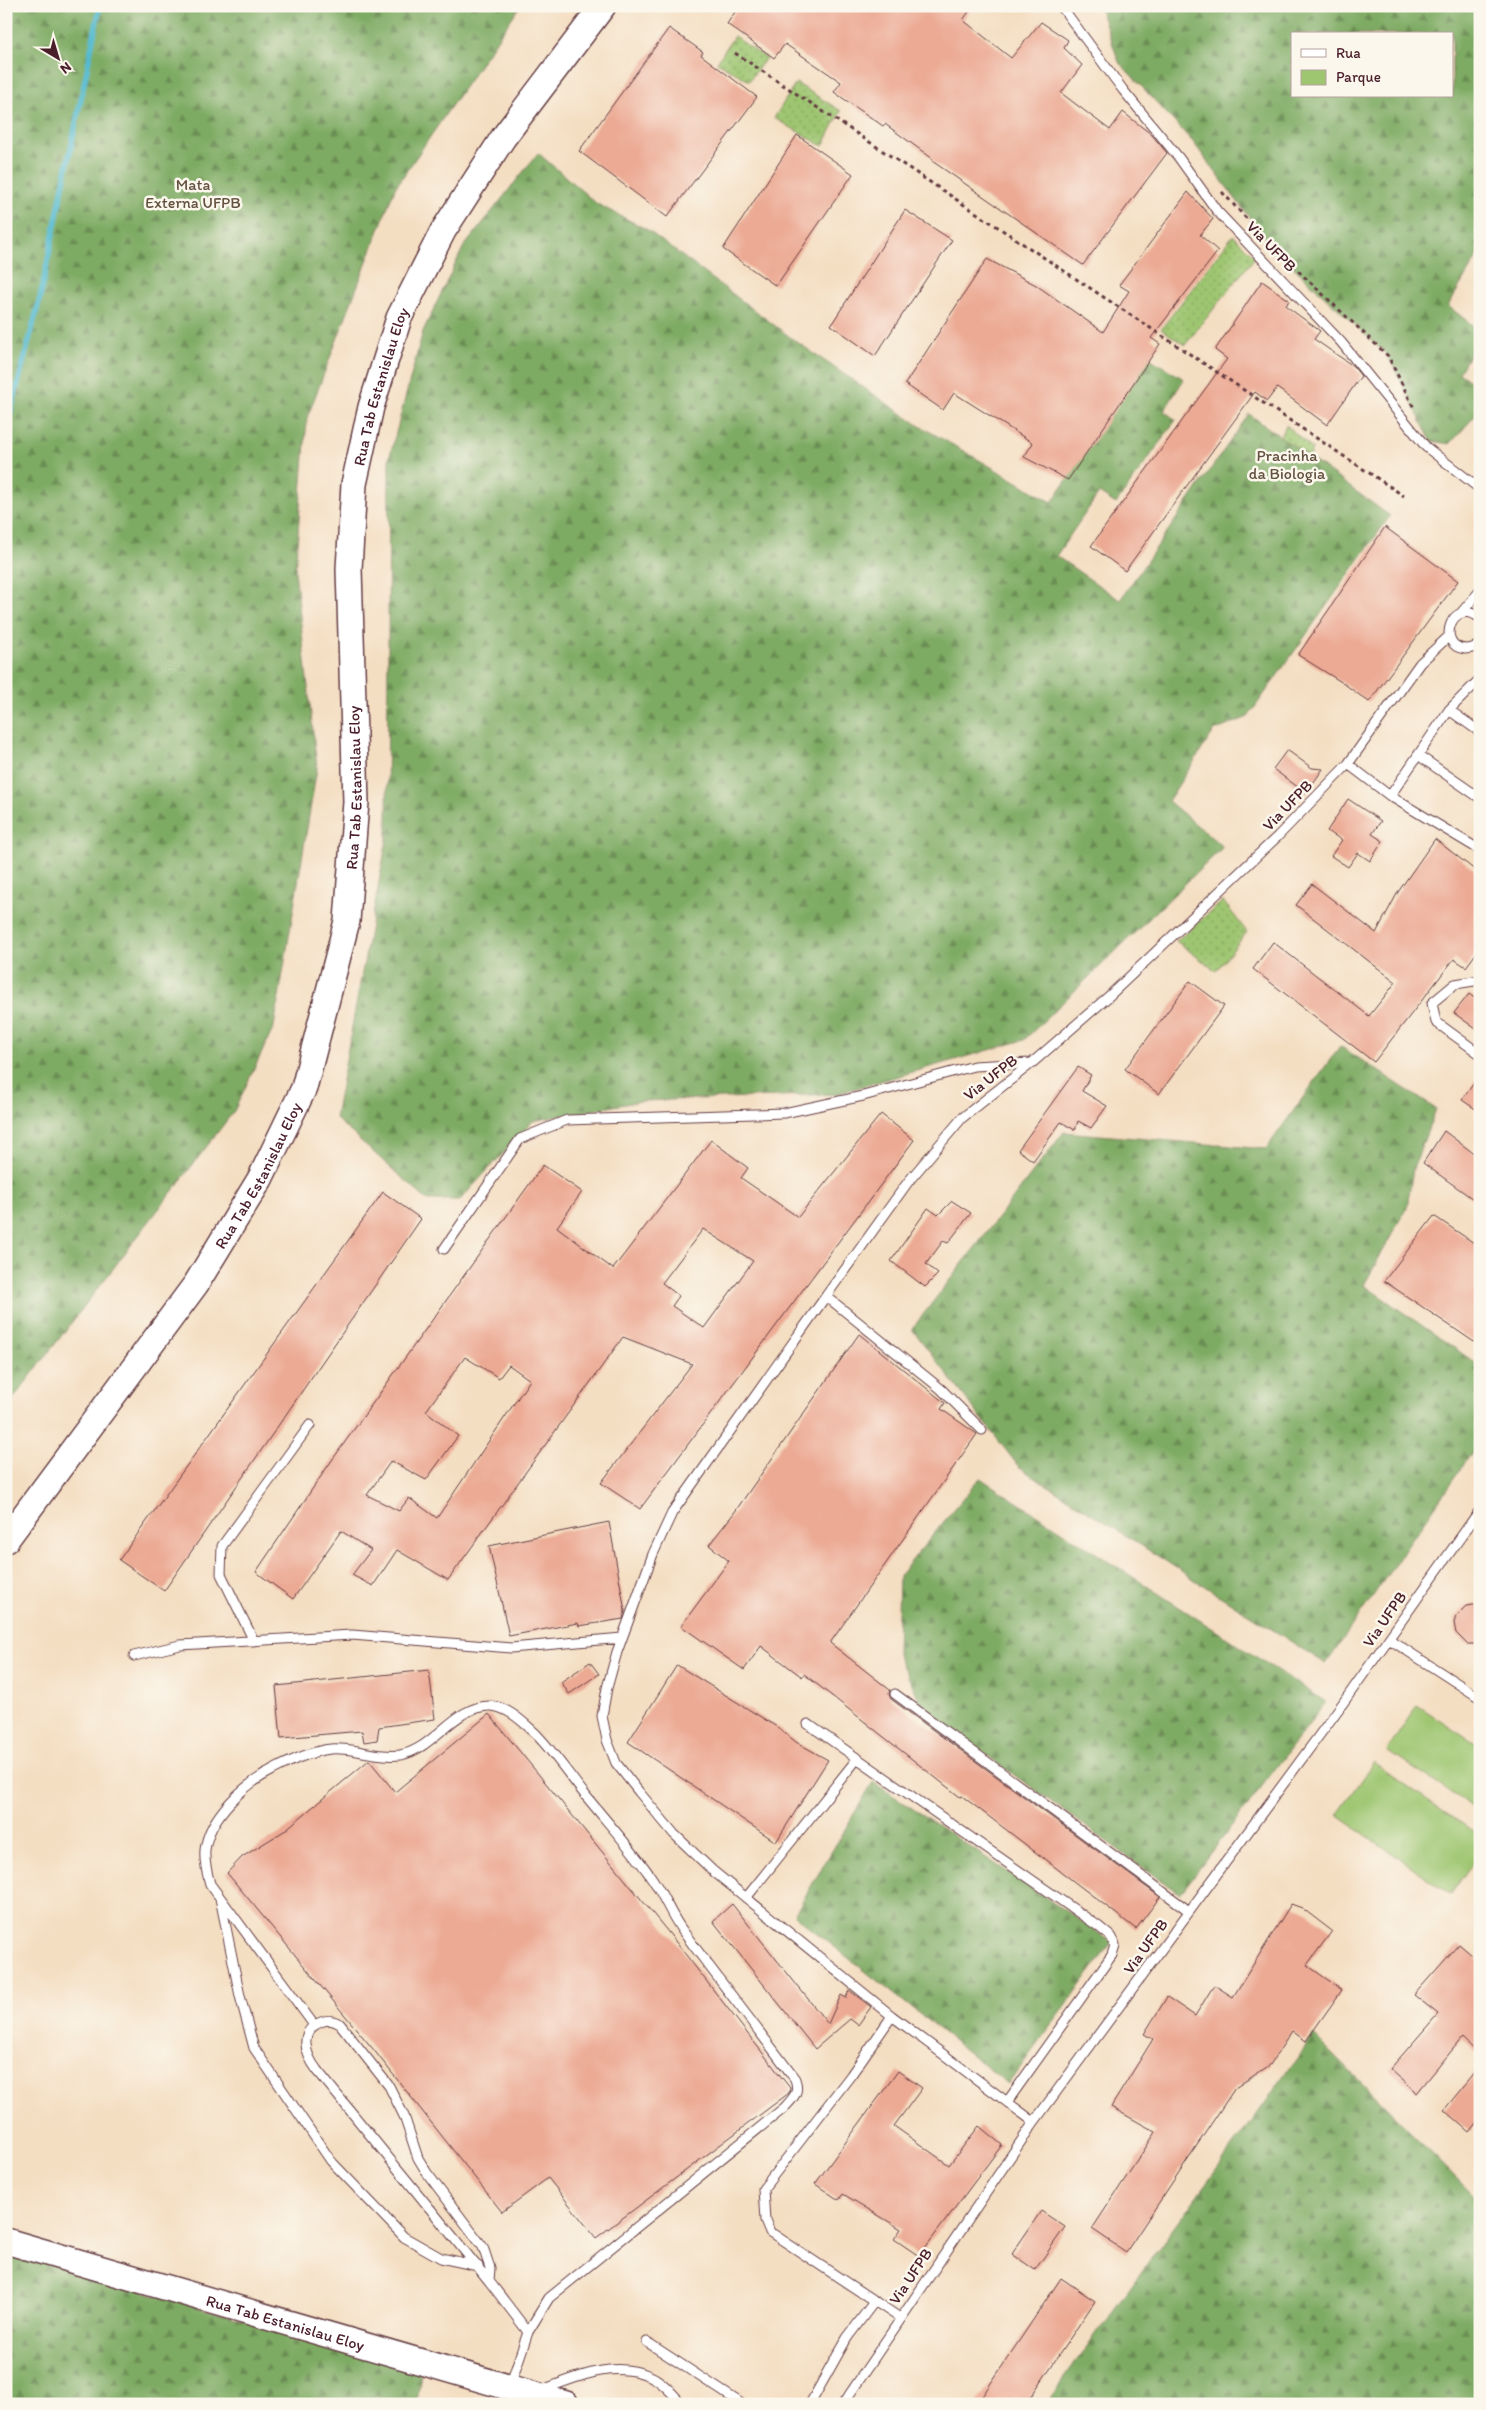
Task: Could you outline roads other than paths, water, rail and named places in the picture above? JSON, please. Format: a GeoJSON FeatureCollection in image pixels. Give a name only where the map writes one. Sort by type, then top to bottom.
{"type":"FeatureCollection","features":[{"type":"Feature","properties":{"kind":"street","name":"Rua Tab Estanislau Eloy"},"geometry":{"type":"LineString","coordinates":[[6,1540],[196,1284],[260,1179],[304,1088],[347,921],[356,802],[349,569],[354,484],[371,407],[399,318],[443,231],[504,138],[603,6]]}},
{"type":"Feature","properties":{"kind":"street","name":"Rua Tab Estanislau Eloy"},"geometry":{"type":"LineString","coordinates":[[6,2241],[566,2404]]}},
{"type":"Feature","properties":{"kind":"lane","name":"Via UFPB"},"geometry":{"type":"LineString","coordinates":[[1061,6],[1106,68],[1179,158],[1217,211],[1341,342],[1426,446],[1480,489]]}},
{"type":"Feature","properties":{"kind":"lane"},"geometry":{"type":"LineString","coordinates":[[1480,591],[1461,613],[1452,620],[1449,630],[1449,636],[1452,641],[1462,648],[1474,648],[1480,644]]}},
{"type":"Feature","properties":{"kind":"lane"},"geometry":{"type":"LineString","coordinates":[[1461,613],[1470,612],[1480,618]]}},
{"type":"Feature","properties":{"kind":"lane","name":"Via UFPB"},"geometry":{"type":"LineString","coordinates":[[1034,2122],[892,2016],[713,1871],[674,1834],[616,1763],[607,1740],[602,1716],[607,1688],[622,1638],[653,1554],[672,1513],[908,1182],[962,1118],[1032,1064],[1108,997],[1278,836],[1348,764],[1420,663],[1449,636]]}},
{"type":"Feature","properties":{"kind":"lane"},"geometry":{"type":"LineString","coordinates":[[1390,796],[1449,710],[1480,679]]}},
{"type":"Feature","properties":{"kind":"lane"},"geometry":{"type":"LineString","coordinates":[[1449,710],[1480,732]]}},
{"type":"Feature","properties":{"kind":"lane"},"geometry":{"type":"LineString","coordinates":[[1418,755],[1480,798]]}},
{"type":"Feature","properties":{"kind":"lane"},"geometry":{"type":"LineString","coordinates":[[1348,764],[1390,796],[1480,850]]}},
{"type":"Feature","properties":{"kind":"lane"},"geometry":{"type":"LineString","coordinates":[[1480,980],[1455,984],[1432,1003],[1436,1022],[1480,1054]]}},
{"type":"Feature","properties":{"kind":"lane"},"geometry":{"type":"LineString","coordinates":[[444,1249],[520,1140],[567,1120],[784,1113],[863,1096],[974,1066],[1032,1064]]}},
{"type":"Feature","properties":{"kind":"lane"},"geometry":{"type":"LineString","coordinates":[[826,1296],[940,1389],[982,1430]]}},
{"type":"Feature","properties":{"kind":"lane"},"geometry":{"type":"LineString","coordinates":[[254,1641],[221,1574],[222,1546],[310,1425]]}},
{"type":"Feature","properties":{"kind":"lane","name":"Via UFPB"},"geometry":{"type":"LineString","coordinates":[[843,2404],[1034,2122],[1190,1911],[1480,1510]]}},
{"type":"Feature","properties":{"kind":"lane"},"geometry":{"type":"LineString","coordinates":[[134,1656],[180,1645],[352,1635],[511,1648],[622,1638]]}},
{"type":"Feature","properties":{"kind":"lane"},"geometry":{"type":"LineString","coordinates":[[1388,1639],[1480,1698]]}},
{"type":"Feature","properties":{"kind":"lane"},"geometry":{"type":"LineString","coordinates":[[895,1694],[1190,1911]]}},
{"type":"Feature","properties":{"kind":"lane"},"geometry":{"type":"LineString","coordinates":[[314,2025],[210,1884],[205,1866],[205,1849],[211,1831],[226,1807],[272,1770],[301,1757],[332,1749],[379,1755],[401,1754],[425,1745],[466,1713],[481,1707],[502,1708],[534,1733],[650,1874],[681,1928],[795,2078],[798,2088],[796,2095],[784,2108],[550,2298],[528,2332],[521,2391],[592,2372],[625,2369],[652,2376],[682,2404]]}},
{"type":"Feature","properties":{"kind":"lane"},"geometry":{"type":"LineString","coordinates":[[808,1724],[1098,1926],[1110,1936],[1115,1944],[1112,1954],[1007,2102]]}},
{"type":"Feature","properties":{"kind":"lane"},"geometry":{"type":"LineString","coordinates":[[746,1898],[858,1759]]}},
{"type":"Feature","properties":{"kind":"lane"},"geometry":{"type":"LineString","coordinates":[[219,1896],[240,1996],[254,2048],[331,2161],[404,2237],[441,2258],[478,2266]]}},
{"type":"Feature","properties":{"kind":"lane"},"geometry":{"type":"LineString","coordinates":[[892,2016],[851,2075],[763,2189],[765,2220],[770,2232],[900,2318]]}},
{"type":"Feature","properties":{"kind":"lane"},"geometry":{"type":"LineString","coordinates":[[489,2281],[490,2268],[483,2247],[443,2197],[418,2158],[404,2116],[388,2086],[340,2024],[333,2020],[325,2020],[314,2025],[306,2037],[308,2052],[314,2066],[478,2266],[489,2281],[528,2332]]}},
{"type":"Feature","properties":{"kind":"lane"},"geometry":{"type":"LineString","coordinates":[[810,2404],[847,2338],[874,2302]]}},
{"type":"Feature","properties":{"kind":"lane"},"geometry":{"type":"LineString","coordinates":[[647,2342],[742,2404]]}},
{"type":"Feature","properties":{"kind":"waterway"},"geometry":{"type":"LineString","coordinates":[[6,430],[40,298],[100,6]]}},
{"type":"Feature","properties":{"kind":"park label","name":"Mata Externa UFPB"},"geometry":{"type":"Point","coordinates":[193,193]}},
{"type":"Feature","properties":{"kind":"park label","name":"Pracinha da Biologia"},"geometry":{"type":"Point","coordinates":[1287,464]}}]}
